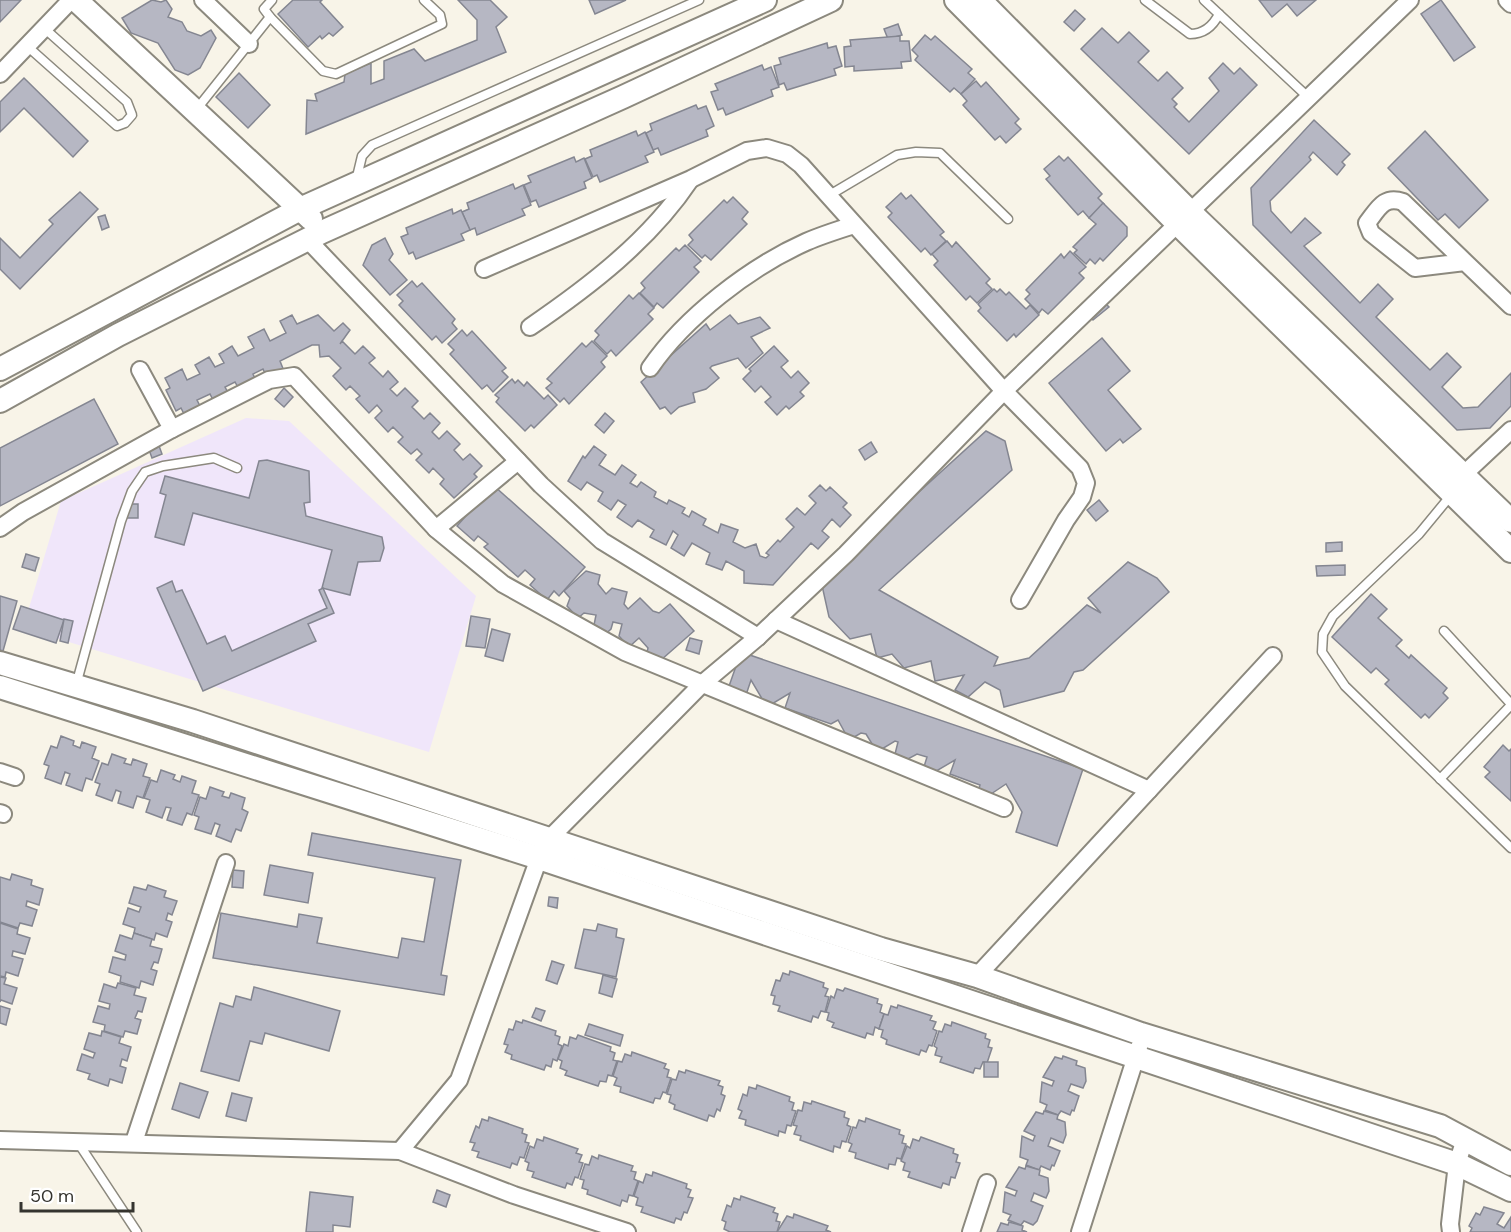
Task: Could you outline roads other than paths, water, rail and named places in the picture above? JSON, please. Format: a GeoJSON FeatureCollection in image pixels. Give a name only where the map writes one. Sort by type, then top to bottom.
{"type":"FeatureCollection","features":[{"type":"Feature","properties":{"kind":"main road"},"geometry":{"type":"LineString","coordinates":[[76,0],[302,208],[315,235]]}},
{"type":"Feature","properties":{"kind":"main road"},"geometry":{"type":"LineString","coordinates":[[0,369],[302,208],[765,0]]}},
{"type":"Feature","properties":{"kind":"main road"},"geometry":{"type":"LineString","coordinates":[[0,401],[118,335],[315,235],[623,97],[831,0]]}},
{"type":"Feature","properties":{"kind":"main road"},"geometry":{"type":"LineString","coordinates":[[956,0],[1458,484],[1511,551]]}},
{"type":"Feature","properties":{"kind":"main road"},"geometry":{"type":"LineString","coordinates":[[980,0],[1184,218]]}},
{"type":"Feature","properties":{"kind":"main road"},"geometry":{"type":"LineString","coordinates":[[1458,484],[1511,521]]}},
{"type":"Feature","properties":{"kind":"main road"},"geometry":{"type":"LineString","coordinates":[[0,663],[193,721],[544,849],[1138,1059],[1457,1164],[1511,1190]]}},
{"type":"Feature","properties":{"kind":"main road"},"geometry":{"type":"LineString","coordinates":[[0,687],[977,976],[1141,1034],[1440,1126],[1511,1164]]}},
{"type":"Feature","properties":{"kind":"street"},"geometry":{"type":"LineString","coordinates":[[0,74],[71,0]]}},
{"type":"Feature","properties":{"kind":"street"},"geometry":{"type":"LineString","coordinates":[[203,0],[249,44]]}},
{"type":"Feature","properties":{"kind":"street"},"geometry":{"type":"LineString","coordinates":[[400,1151],[459,1080],[544,849],[702,684],[758,637],[846,554],[1004,391],[1410,0]]}},
{"type":"Feature","properties":{"kind":"street"},"geometry":{"type":"LineString","coordinates":[[1507,0],[1511,4]]}},
{"type":"Feature","properties":{"kind":"street"},"geometry":{"type":"LineString","coordinates":[[484,269],[691,179],[747,151],[767,148],[787,154],[828,196],[1004,391],[1080,468],[1086,483],[1083,497],[1066,520],[1020,600]]}},
{"type":"Feature","properties":{"kind":"street"},"geometry":{"type":"LineString","coordinates":[[530,327],[575,296],[632,247],[677,199],[691,179]]}},
{"type":"Feature","properties":{"kind":"street"},"geometry":{"type":"LineString","coordinates":[[1465,262],[1415,268],[1371,233],[1368,223],[1383,202],[1394,199],[1403,202],[1511,306]]}},
{"type":"Feature","properties":{"kind":"street"},"geometry":{"type":"LineString","coordinates":[[650,368],[659,355],[705,308],[763,266],[806,242],[854,225]]}},
{"type":"Feature","properties":{"kind":"street"},"geometry":{"type":"LineString","coordinates":[[315,235],[518,461],[602,541],[758,637]]}},
{"type":"Feature","properties":{"kind":"street"},"geometry":{"type":"LineString","coordinates":[[140,370],[172,429]]}},
{"type":"Feature","properties":{"kind":"street"},"geometry":{"type":"LineString","coordinates":[[0,528],[23,512],[172,429],[269,380],[294,376],[436,529],[512,590],[625,652],[1004,808]]}},
{"type":"Feature","properties":{"kind":"street"},"geometry":{"type":"LineString","coordinates":[[1458,484],[1511,430]]}},
{"type":"Feature","properties":{"kind":"street"},"geometry":{"type":"LineString","coordinates":[[436,529],[518,461]]}},
{"type":"Feature","properties":{"kind":"street"},"geometry":{"type":"LineString","coordinates":[[776,620],[1149,790]]}},
{"type":"Feature","properties":{"kind":"street"},"geometry":{"type":"LineString","coordinates":[[977,976],[1273,656]]}},
{"type":"Feature","properties":{"kind":"street"},"geometry":{"type":"LineString","coordinates":[[134,1142],[226,862]]}},
{"type":"Feature","properties":{"kind":"street"},"geometry":{"type":"LineString","coordinates":[[1080,1232],[1138,1059],[1141,1034]]}},
{"type":"Feature","properties":{"kind":"street"},"geometry":{"type":"LineString","coordinates":[[1451,1232],[1457,1164],[1465,1139]]}},
{"type":"Feature","properties":{"kind":"street"},"geometry":{"type":"LineString","coordinates":[[0,1140],[400,1151],[514,1196],[627,1232]]}},
{"type":"Feature","properties":{"kind":"street"},"geometry":{"type":"LineString","coordinates":[[971,1232],[987,1183]]}},
{"type":"Feature","properties":{"kind":"lane"},"geometry":{"type":"LineString","coordinates":[[272,0],[264,9],[270,17],[323,71],[336,74],[442,24],[440,15],[424,0]]}},
{"type":"Feature","properties":{"kind":"lane"},"geometry":{"type":"LineString","coordinates":[[355,184],[362,156],[372,145],[699,0]]}},
{"type":"Feature","properties":{"kind":"lane"},"geometry":{"type":"LineString","coordinates":[[1145,0],[1190,34],[1198,34],[1214,24],[1219,14]]}},
{"type":"Feature","properties":{"kind":"lane"},"geometry":{"type":"LineString","coordinates":[[1203,0],[1309,98]]}},
{"type":"Feature","properties":{"kind":"lane"},"geometry":{"type":"LineString","coordinates":[[196,110],[270,17]]}},
{"type":"Feature","properties":{"kind":"lane"},"geometry":{"type":"LineString","coordinates":[[27,46],[117,126],[125,123],[132,115],[127,102],[44,28]]}},
{"type":"Feature","properties":{"kind":"lane"},"geometry":{"type":"LineString","coordinates":[[828,196],[897,155],[916,152],[940,153],[1008,219]]}},
{"type":"Feature","properties":{"kind":"lane"},"geometry":{"type":"LineString","coordinates":[[76,685],[132,491],[145,472],[163,466],[214,458],[237,468]]}},
{"type":"Feature","properties":{"kind":"lane"},"geometry":{"type":"LineString","coordinates":[[1458,484],[1419,534],[1333,616],[1323,634],[1322,652],[1345,686],[1511,848]]}},
{"type":"Feature","properties":{"kind":"lane"},"geometry":{"type":"LineString","coordinates":[[1440,779],[1511,704],[1444,631]]}},
{"type":"Feature","properties":{"kind":"lane"},"geometry":{"type":"LineString","coordinates":[[77,1141],[137,1232]]}}]}
